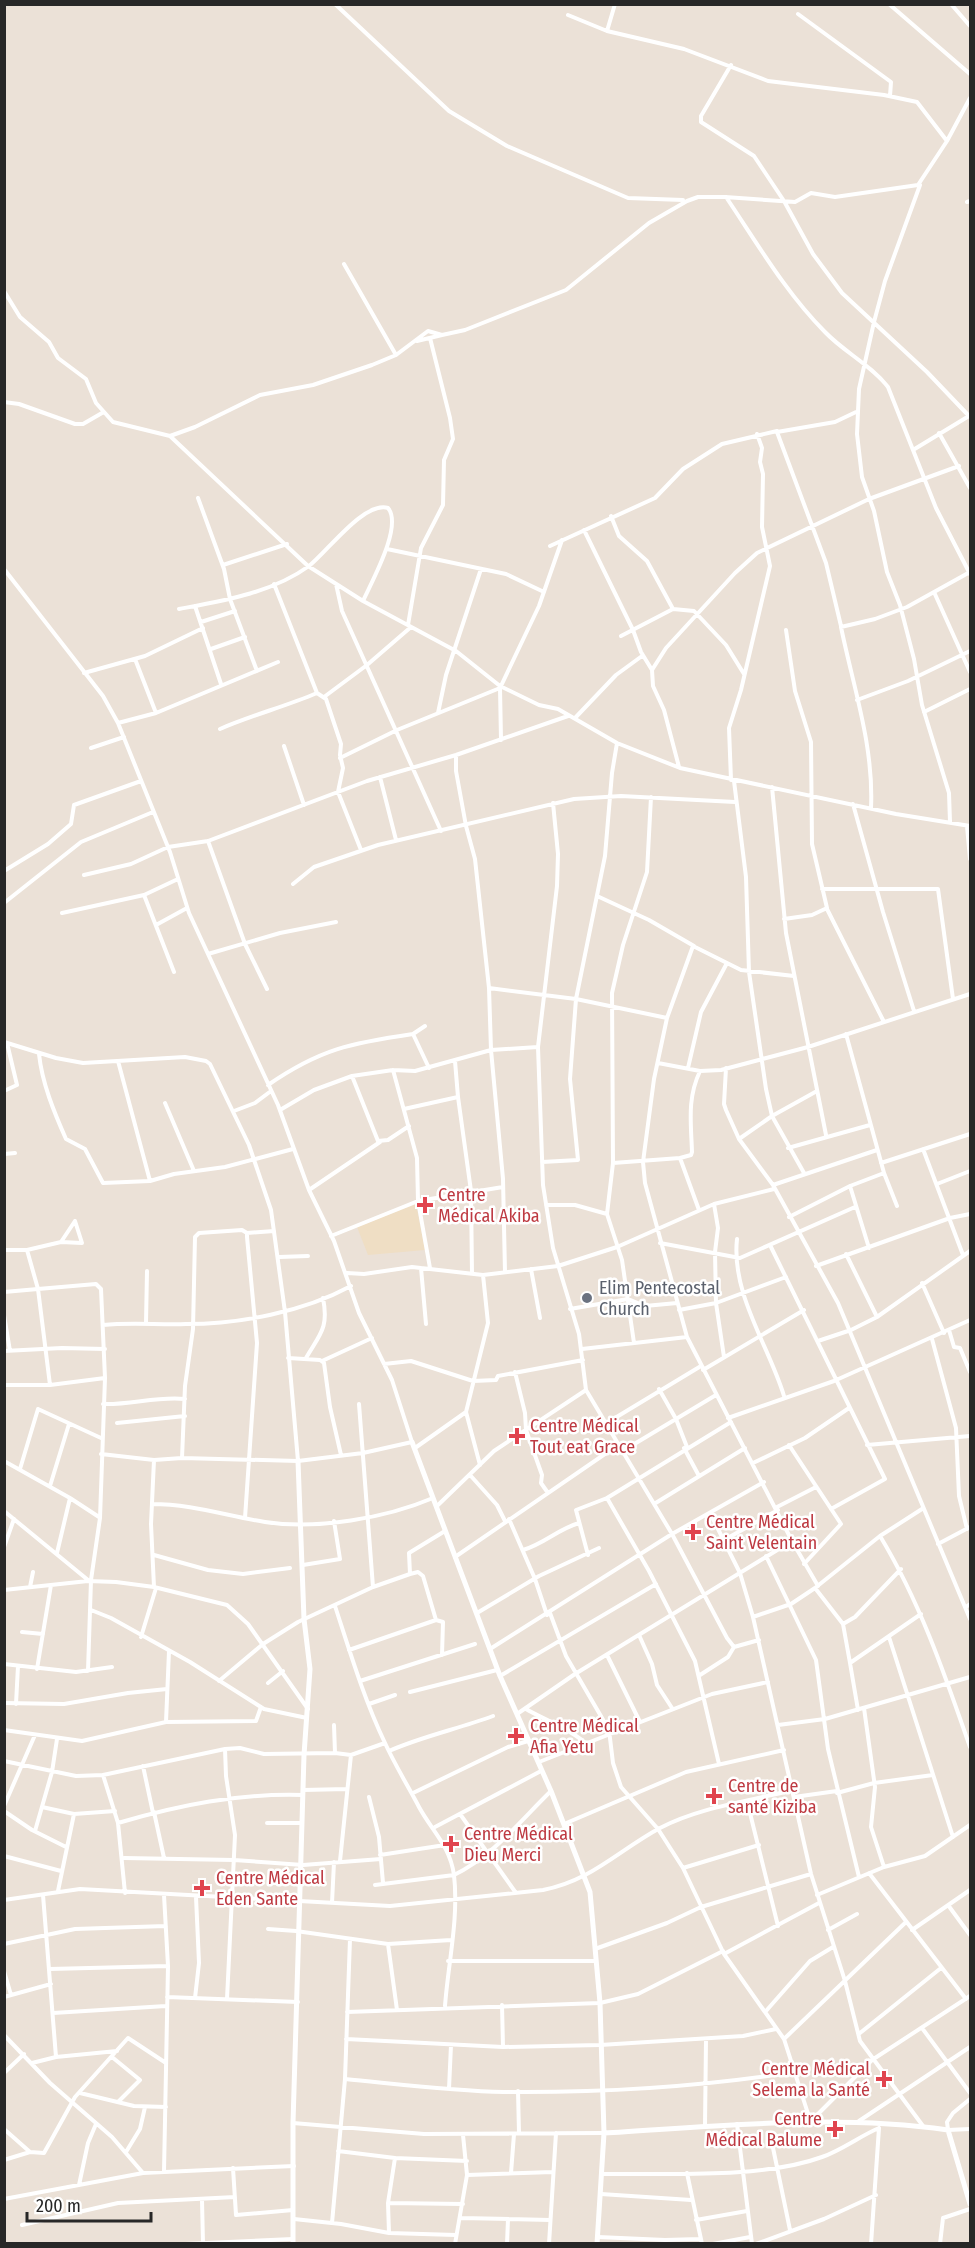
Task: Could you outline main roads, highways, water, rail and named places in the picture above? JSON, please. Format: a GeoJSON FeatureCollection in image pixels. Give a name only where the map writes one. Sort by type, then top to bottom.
{"type":"FeatureCollection","features":[{"type":"Feature","properties":{"kind":"place","name":"Centre Médical Akiba"},"geometry":{"type":"Point","coordinates":[425,1205]}},
{"type":"Feature","properties":{"kind":"place","name":"Elim Pentecostal Church"},"geometry":{"type":"Point","coordinates":[587,1298]}},
{"type":"Feature","properties":{"kind":"place","name":"Centre Médical Tout eat Grace"},"geometry":{"type":"Point","coordinates":[517,1436]}},
{"type":"Feature","properties":{"kind":"place","name":"Centre Médical Saint Velentain"},"geometry":{"type":"Point","coordinates":[693,1532]}},
{"type":"Feature","properties":{"kind":"place","name":"Centre Médical Afia Yetu"},"geometry":{"type":"Point","coordinates":[516,1736]}},
{"type":"Feature","properties":{"kind":"place","name":"Centre de santé Kiziba"},"geometry":{"type":"Point","coordinates":[714,1796]}},
{"type":"Feature","properties":{"kind":"place","name":"Centre Médical Dieu Merci"},"geometry":{"type":"Point","coordinates":[451,1844]}},
{"type":"Feature","properties":{"kind":"place","name":"Centre Médical Eden Sante"},"geometry":{"type":"Point","coordinates":[202,1888]}},
{"type":"Feature","properties":{"kind":"place","name":"Centre Médical Selema la Santé"},"geometry":{"type":"Point","coordinates":[884,2079]}},
{"type":"Feature","properties":{"kind":"place","name":"Centre Médical Balume"},"geometry":{"type":"Point","coordinates":[835,2129]}}]}
